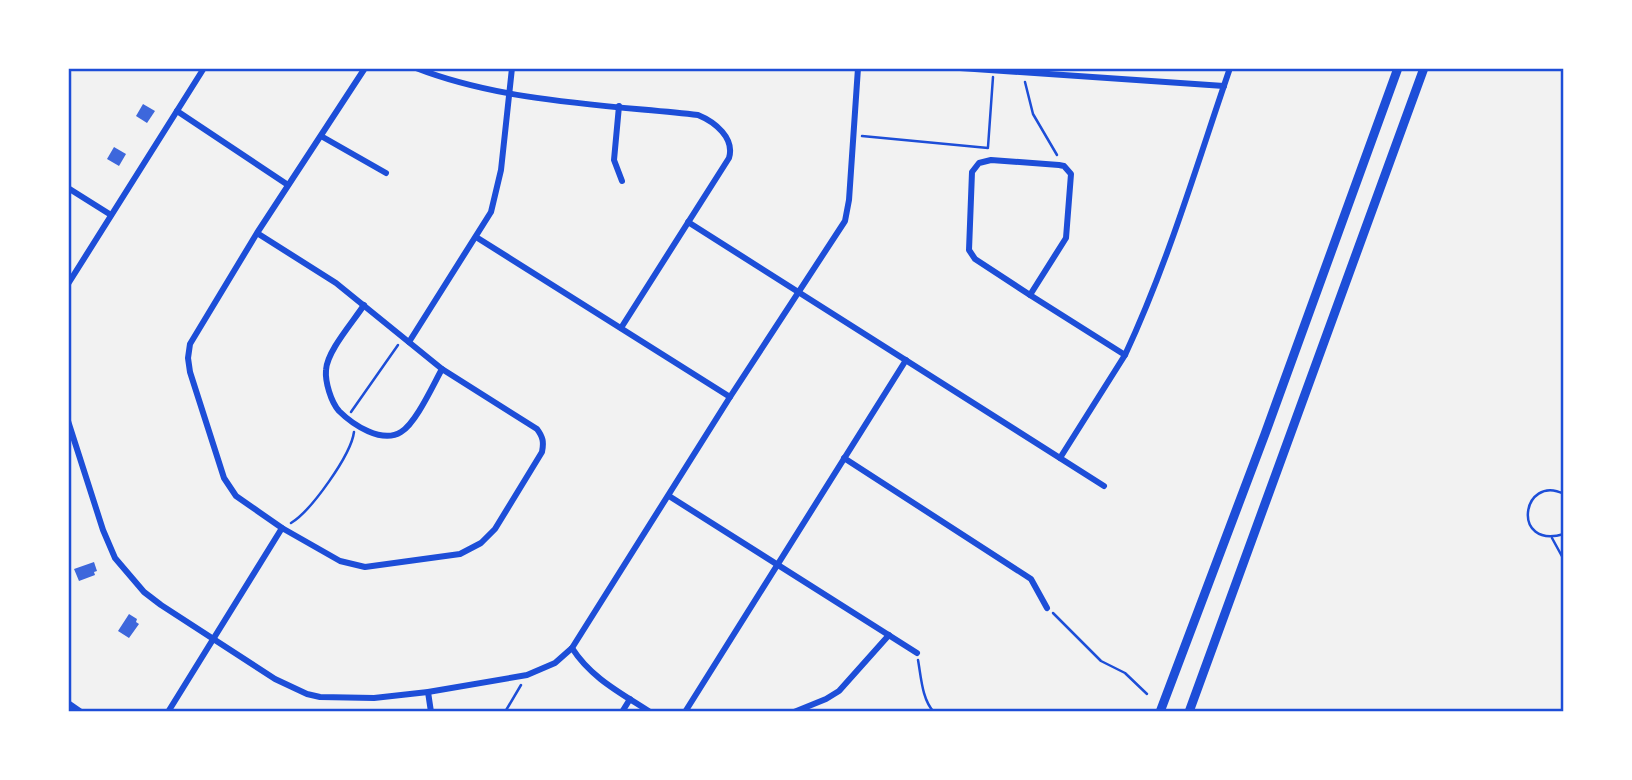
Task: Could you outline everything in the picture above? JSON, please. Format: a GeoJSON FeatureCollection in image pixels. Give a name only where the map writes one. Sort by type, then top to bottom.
{"type":"FeatureCollection","features":[{"type":"Feature","properties":{"kind":"main road"},"geometry":{"type":"LineString","coordinates":[[1160,712],[1265,434],[1398,68]]}},
{"type":"Feature","properties":{"kind":"main road"},"geometry":{"type":"LineString","coordinates":[[1189,712],[1424,68]]}},
{"type":"Feature","properties":{"kind":"street"},"geometry":{"type":"LineString","coordinates":[[68,284],[204,68]]}},
{"type":"Feature","properties":{"kind":"street"},"geometry":{"type":"LineString","coordinates":[[257,233],[335,283],[442,369],[537,429],[544,443],[542,452],[488,537],[460,554],[365,567],[340,561],[282,528],[243,501],[227,485],[188,365],[188,351],[193,337],[257,233],[365,68]]}},
{"type":"Feature","properties":{"kind":"street"},"geometry":{"type":"LineString","coordinates":[[416,68],[433,75],[509,93],[698,115],[714,124],[729,141],[729,158],[621,328]]}},
{"type":"Feature","properties":{"kind":"street"},"geometry":{"type":"LineString","coordinates":[[409,342],[491,212],[496,197],[512,68]]}},
{"type":"Feature","properties":{"kind":"street"},"geometry":{"type":"LineString","coordinates":[[68,421],[103,530],[115,558],[144,592],[275,679],[307,694],[356,699],[428,692],[527,675],[555,663],[572,648],[845,221],[849,201],[858,68]]}},
{"type":"Feature","properties":{"kind":"street"},"geometry":{"type":"LineString","coordinates":[[960,68],[1224,86]]}},
{"type":"Feature","properties":{"kind":"street"},"geometry":{"type":"LineString","coordinates":[[1060,458],[1125,355],[1160,272],[1230,68]]}},
{"type":"Feature","properties":{"kind":"street"},"geometry":{"type":"LineString","coordinates":[[619,106],[614,160],[622,181]]}},
{"type":"Feature","properties":{"kind":"street"},"geometry":{"type":"LineString","coordinates":[[177,111],[288,185]]}},
{"type":"Feature","properties":{"kind":"street"},"geometry":{"type":"LineString","coordinates":[[321,136],[386,173]]}},
{"type":"Feature","properties":{"kind":"street"},"geometry":{"type":"LineString","coordinates":[[1030,295],[1066,238],[1072,178],[1068,169],[1059,165],[988,160],[979,163],[972,172],[968,245],[971,255],[1030,295],[1125,355]]}},
{"type":"Feature","properties":{"kind":"street"},"geometry":{"type":"LineString","coordinates":[[68,188],[111,215]]}},
{"type":"Feature","properties":{"kind":"street"},"geometry":{"type":"LineString","coordinates":[[688,222],[1104,486]]}},
{"type":"Feature","properties":{"kind":"street"},"geometry":{"type":"LineString","coordinates":[[476,237],[730,397]]}},
{"type":"Feature","properties":{"kind":"street"},"geometry":{"type":"LineString","coordinates":[[364,305],[330,356],[326,371],[336,407],[377,435],[388,437],[399,434],[408,426],[442,369]]}},
{"type":"Feature","properties":{"kind":"street"},"geometry":{"type":"LineString","coordinates":[[685,712],[906,360]]}},
{"type":"Feature","properties":{"kind":"street"},"geometry":{"type":"LineString","coordinates":[[844,458],[1031,579],[1047,608]]}},
{"type":"Feature","properties":{"kind":"street"},"geometry":{"type":"LineString","coordinates":[[669,496],[917,653]]}},
{"type":"Feature","properties":{"kind":"street"},"geometry":{"type":"LineString","coordinates":[[168,712],[282,528]]}},
{"type":"Feature","properties":{"kind":"street"},"geometry":{"type":"LineString","coordinates":[[794,712],[839,691],[889,635]]}},
{"type":"Feature","properties":{"kind":"street"},"geometry":{"type":"LineString","coordinates":[[572,648],[597,678],[650,712]]}},
{"type":"Feature","properties":{"kind":"street"},"geometry":{"type":"LineString","coordinates":[[428,692],[431,712]]}},
{"type":"Feature","properties":{"kind":"street"},"geometry":{"type":"LineString","coordinates":[[622,712],[630,699]]}},
{"type":"Feature","properties":{"kind":"street"},"geometry":{"type":"LineString","coordinates":[[68,704],[80,712]]}},
{"type":"Feature","properties":{"kind":"lane"},"geometry":{"type":"LineString","coordinates":[[1564,494],[1546,490],[1530,502],[1527,512],[1528,523],[1543,537],[1564,534]]}},
{"type":"Feature","properties":{"kind":"lane"},"geometry":{"type":"LineString","coordinates":[[1552,537],[1564,560]]}},
{"type":"Feature","properties":{"kind":"path"},"geometry":{"type":"LineString","coordinates":[[1025,73],[1025,85],[1033,114],[1059,158],[1059,165]]}},
{"type":"Feature","properties":{"kind":"path"},"geometry":{"type":"LineString","coordinates":[[987,155],[993,77]]}},
{"type":"Feature","properties":{"kind":"path"},"geometry":{"type":"LineString","coordinates":[[853,136],[988,148]]}},
{"type":"Feature","properties":{"kind":"path"},"geometry":{"type":"LineString","coordinates":[[351,412],[399,344]]}},
{"type":"Feature","properties":{"kind":"path"},"geometry":{"type":"LineString","coordinates":[[282,528],[301,517],[329,481],[353,440],[355,422]]}},
{"type":"Feature","properties":{"kind":"path"},"geometry":{"type":"LineString","coordinates":[[1047,608],[1101,661],[1125,673],[1147,694]]}},
{"type":"Feature","properties":{"kind":"path"},"geometry":{"type":"LineString","coordinates":[[917,653],[924,691],[930,710],[934,712]]}},
{"type":"Feature","properties":{"kind":"path"},"geometry":{"type":"LineString","coordinates":[[505,712],[527,675]]}},
{"type":"Feature","properties":{"kind":"building"},"geometry":{"type":"Polygon","coordinates":[[[143,104],[155,111],[147,123],[136,116],[143,104]]]}},
{"type":"Feature","properties":{"kind":"building"},"geometry":{"type":"Polygon","coordinates":[[[114,147],[126,154],[119,166],[107,159],[114,147]]]}},
{"type":"Feature","properties":{"kind":"building"},"geometry":{"type":"Polygon","coordinates":[[[94,562],[97,571],[94,572],[95,575],[79,581],[74,569],[94,562]]]}},
{"type":"Feature","properties":{"kind":"building"},"geometry":{"type":"Polygon","coordinates":[[[129,614],[137,619],[139,624],[129,638],[118,631],[129,614]]]}}]}
